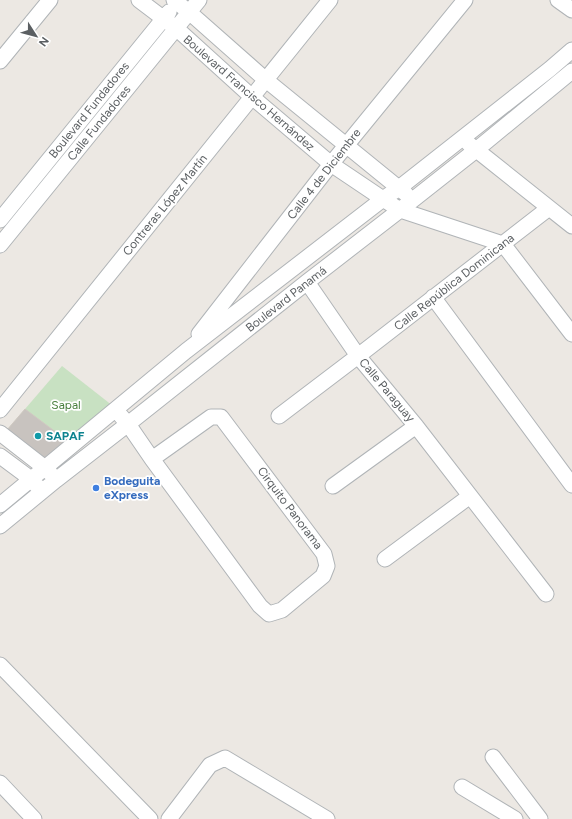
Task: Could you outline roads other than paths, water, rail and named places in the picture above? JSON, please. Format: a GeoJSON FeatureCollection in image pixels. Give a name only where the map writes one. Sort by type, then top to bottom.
{"type":"FeatureCollection","features":[{"type":"Feature","properties":{"kind":"street"},"geometry":{"type":"LineString","coordinates":[[0,61],[50,0]]}},
{"type":"Feature","properties":{"kind":"street","name":"Boulevard Francisco Hernández"},"geometry":{"type":"LineString","coordinates":[[139,0],[176,28],[252,97],[331,164],[383,199],[400,210],[503,244]]}},
{"type":"Feature","properties":{"kind":"street","name":"Calle Fundadores"},"geometry":{"type":"LineString","coordinates":[[0,245],[199,0]]}},
{"type":"Feature","properties":{"kind":"street","name":"Contreras López Martín"},"geometry":{"type":"LineString","coordinates":[[0,410],[330,0]]}},
{"type":"Feature","properties":{"kind":"street","name":"Calle 4 de Diciembre"},"geometry":{"type":"LineString","coordinates":[[186,351],[331,164],[466,0]]}},
{"type":"Feature","properties":{"kind":"street"},"geometry":{"type":"LineString","coordinates":[[558,0],[572,10]]}},
{"type":"Feature","properties":{"kind":"street","name":"Boulevard Francisco Hernández"},"geometry":{"type":"LineString","coordinates":[[177,1],[266,80],[413,200],[423,217]]}},
{"type":"Feature","properties":{"kind":"street","name":"Boulevard Fundadores"},"geometry":{"type":"LineString","coordinates":[[0,220],[177,1]]}},
{"type":"Feature","properties":{"kind":"street","name":"Boulevard Panamá"},"geometry":{"type":"LineString","coordinates":[[0,505],[186,351],[399,188],[572,50]]}},
{"type":"Feature","properties":{"kind":"street"},"geometry":{"type":"LineString","coordinates":[[550,69],[568,80]]}},
{"type":"Feature","properties":{"kind":"street","name":"Boulevard Panamá"},"geometry":{"type":"LineString","coordinates":[[0,526],[42,491],[307,282],[568,80]]}},
{"type":"Feature","properties":{"kind":"street"},"geometry":{"type":"LineString","coordinates":[[462,138],[572,226]]}},
{"type":"Feature","properties":{"kind":"street","name":"Calle República Dominicana"},"geometry":{"type":"LineString","coordinates":[[278,416],[549,208]]}},
{"type":"Feature","properties":{"kind":"street"},"geometry":{"type":"LineString","coordinates":[[503,244],[572,334]]}},
{"type":"Feature","properties":{"kind":"street","name":"Calle Paraguay"},"geometry":{"type":"LineString","coordinates":[[307,282],[358,356],[416,426],[546,594]]}},
{"type":"Feature","properties":{"kind":"street"},"geometry":{"type":"LineString","coordinates":[[433,297],[572,485]]}},
{"type":"Feature","properties":{"kind":"street","name":"Cirquito Panorama"},"geometry":{"type":"LineString","coordinates":[[116,410],[128,424],[152,460],[260,606],[269,614],[282,610],[323,576],[327,566],[324,554],[222,417],[211,417],[152,460]]}},
{"type":"Feature","properties":{"kind":"street"},"geometry":{"type":"LineString","coordinates":[[333,486],[416,426]]}},
{"type":"Feature","properties":{"kind":"street"},"geometry":{"type":"LineString","coordinates":[[0,433],[45,468],[56,480]]}},
{"type":"Feature","properties":{"kind":"street"},"geometry":{"type":"LineString","coordinates":[[0,456],[31,479],[42,491]]}},
{"type":"Feature","properties":{"kind":"street"},"geometry":{"type":"LineString","coordinates":[[385,559],[470,496]]}},
{"type":"Feature","properties":{"kind":"street"},"geometry":{"type":"LineString","coordinates":[[0,665],[150,819]]}},
{"type":"Feature","properties":{"kind":"street"},"geometry":{"type":"LineString","coordinates":[[493,757],[540,819]]}},
{"type":"Feature","properties":{"kind":"street"},"geometry":{"type":"LineString","coordinates":[[169,819],[210,766],[225,758],[327,819]]}},
{"type":"Feature","properties":{"kind":"street"},"geometry":{"type":"LineString","coordinates":[[0,783],[34,819]]}},
{"type":"Feature","properties":{"kind":"street"},"geometry":{"type":"LineString","coordinates":[[462,787],[515,819]]}},
{"type":"Feature","properties":{"kind":"place","name":"SAPAF"},"geometry":{"type":"Point","coordinates":[38,436]}},
{"type":"Feature","properties":{"kind":"place","name":"Bodeguita eXpress"},"geometry":{"type":"Point","coordinates":[96,488]}},
{"type":"Feature","properties":{"kind":"park label","name":"Sapal"},"geometry":{"type":"Point","coordinates":[66,405]}}]}
